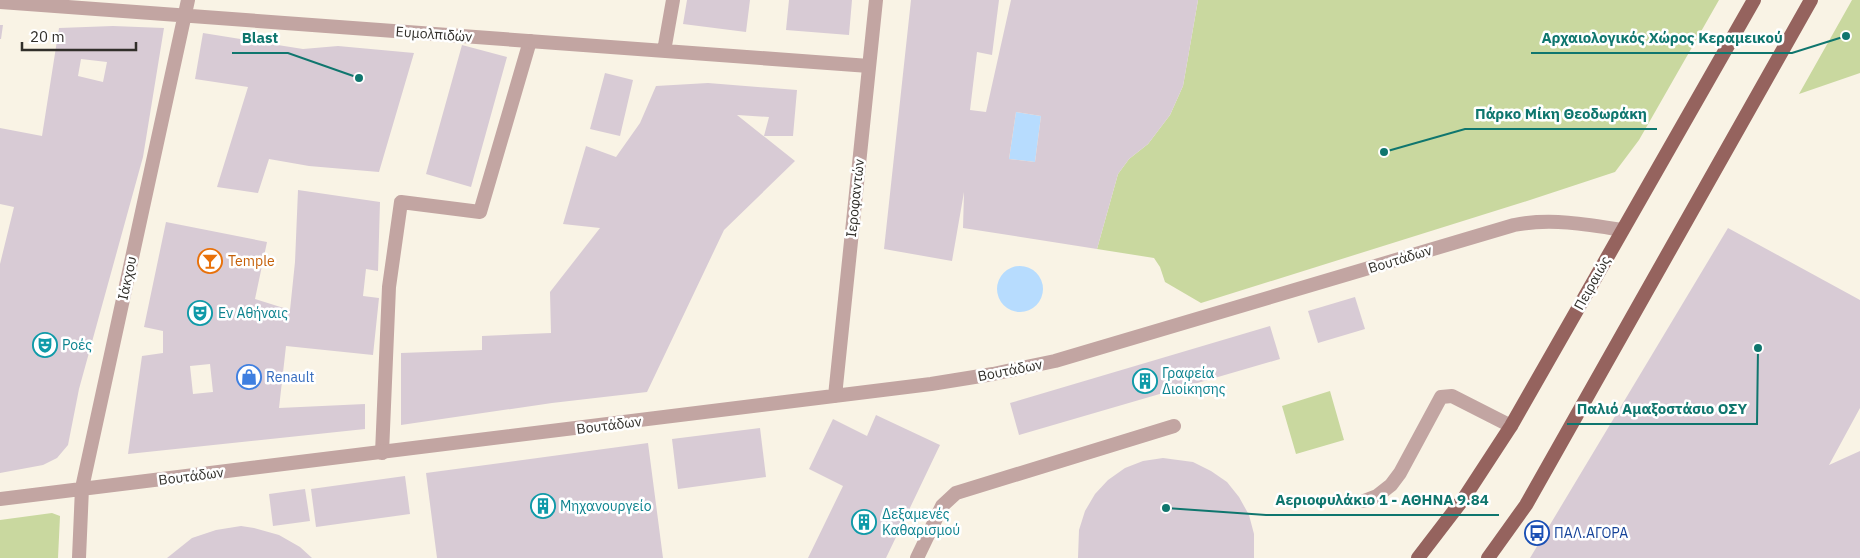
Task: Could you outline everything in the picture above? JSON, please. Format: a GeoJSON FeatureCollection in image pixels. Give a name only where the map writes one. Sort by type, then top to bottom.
{"type":"FeatureCollection","features":[{"type":"Feature","properties":{"kind":"main road","name":"Πειραιώς"},"geometry":{"type":"LineString","coordinates":[[1418,558],[1464,498],[1512,426],[1754,0]]}},
{"type":"Feature","properties":{"kind":"main road"},"geometry":{"type":"LineString","coordinates":[[1488,558],[1526,505],[1811,0]]}},
{"type":"Feature","properties":{"kind":"street","name":"Ιάκχου"},"geometry":{"type":"LineString","coordinates":[[79,558],[82,488],[188,0]]}},
{"type":"Feature","properties":{"kind":"street"},"geometry":{"type":"LineString","coordinates":[[664,51],[673,0]]}},
{"type":"Feature","properties":{"kind":"street","name":"Ιεροφαντών"},"geometry":{"type":"LineString","coordinates":[[835,396],[876,0]]}},
{"type":"Feature","properties":{"kind":"street","name":"Ευμολπιδών"},"geometry":{"type":"LineString","coordinates":[[0,2],[869,66]]}},
{"type":"Feature","properties":{"kind":"street"},"geometry":{"type":"LineString","coordinates":[[382,453],[389,287],[401,202],[480,212],[530,41]]}},
{"type":"Feature","properties":{"kind":"street","name":"Βουτάδων"},"geometry":{"type":"LineString","coordinates":[[0,499],[835,396],[993,374],[1055,361],[1514,225],[1533,221],[1569,222],[1622,230]]}},
{"type":"Feature","properties":{"kind":"street"},"geometry":{"type":"LineString","coordinates":[[1364,501],[1377,496],[1391,485],[1400,473],[1441,397],[1452,396],[1512,426]]}},
{"type":"Feature","properties":{"kind":"street"},"geometry":{"type":"LineString","coordinates":[[917,558],[942,506],[956,493],[1174,426]]}},
{"type":"Feature","properties":{"kind":"green space"},"geometry":{"type":"Polygon","coordinates":[[[1198,0],[1719,0],[1639,140],[1615,172],[1201,303],[1165,282],[1160,267],[1154,258],[1097,249],[1118,174],[1129,159],[1148,144],[1170,115],[1183,86],[1198,0]]]}},
{"type":"Feature","properties":{"kind":"green space"},"geometry":{"type":"Polygon","coordinates":[[[1852,0],[1860,0],[1860,73],[1799,94],[1852,0]]]}},
{"type":"Feature","properties":{"kind":"green space"},"geometry":{"type":"Polygon","coordinates":[[[1330,391],[1344,440],[1296,454],[1282,406],[1330,391]]]}},
{"type":"Feature","properties":{"kind":"green space"},"geometry":{"type":"Polygon","coordinates":[[[52,513],[60,516],[58,558],[0,558],[0,520],[52,513]]]}},
{"type":"Feature","properties":{"kind":"water"},"geometry":{"type":"Polygon","coordinates":[[[1016,112],[1041,116],[1035,162],[1009,159],[1016,112]]]}},
{"type":"Feature","properties":{"kind":"water"},"geometry":{"type":"Polygon","coordinates":[[[1016,266],[1024,266],[1033,270],[1039,276],[1043,289],[1039,302],[1033,308],[1024,312],[1016,312],[1007,308],[1001,302],[997,293],[997,285],[1001,276],[1007,270],[1016,266]]]}},
{"type":"Feature","properties":{"kind":"building"},"geometry":{"type":"Polygon","coordinates":[[[687,0],[750,0],[746,32],[683,24],[687,0]]]}},
{"type":"Feature","properties":{"kind":"building"},"geometry":{"type":"Polygon","coordinates":[[[789,0],[852,0],[849,35],[786,30],[789,0]]]}},
{"type":"Feature","properties":{"kind":"building"},"geometry":{"type":"Polygon","coordinates":[[[911,0],[999,0],[992,55],[977,52],[970,110],[986,112],[1011,0],[1198,0],[1183,86],[1170,115],[1148,144],[1129,159],[1118,174],[1097,249],[963,228],[964,192],[952,261],[884,249],[911,0]],[[1016,112],[1009,159],[1035,162],[1041,116],[1016,112]]]}},
{"type":"Feature","properties":{"kind":"building"},"geometry":{"type":"Polygon","coordinates":[[[0,25],[3,25],[1,39],[0,39],[0,25]]]}},
{"type":"Feature","properties":{"kind":"building"},"geometry":{"type":"Polygon","coordinates":[[[113,26],[164,28],[143,157],[79,389],[68,445],[57,458],[43,465],[0,473],[0,264],[14,207],[0,204],[0,128],[42,136],[59,28],[113,26]],[[81,59],[78,76],[103,82],[107,62],[81,59]]]}},
{"type":"Feature","properties":{"kind":"building"},"geometry":{"type":"Polygon","coordinates":[[[203,33],[303,49],[338,46],[414,53],[379,172],[309,166],[269,159],[258,193],[217,187],[248,87],[195,79],[203,33]]]}},
{"type":"Feature","properties":{"kind":"building"},"geometry":{"type":"Polygon","coordinates":[[[462,45],[507,57],[471,187],[426,174],[462,45]]]}},
{"type":"Feature","properties":{"kind":"building"},"geometry":{"type":"Polygon","coordinates":[[[605,73],[633,80],[620,136],[590,129],[605,73]]]}},
{"type":"Feature","properties":{"kind":"building"},"geometry":{"type":"Polygon","coordinates":[[[708,83],[797,90],[793,136],[764,136],[769,117],[737,115],[795,161],[724,230],[647,392],[552,403],[401,425],[401,353],[482,350],[482,336],[551,333],[550,292],[600,228],[563,224],[586,146],[616,157],[640,123],[656,86],[708,83]]]}},
{"type":"Feature","properties":{"kind":"building"},"geometry":{"type":"Polygon","coordinates":[[[298,190],[380,202],[378,271],[366,269],[363,296],[379,298],[373,355],[286,346],[279,408],[365,404],[365,429],[128,454],[142,356],[163,353],[163,331],[144,327],[166,222],[267,242],[255,299],[290,310],[295,262],[298,190]],[[210,364],[190,366],[193,394],[213,392],[210,364]]]}},
{"type":"Feature","properties":{"kind":"building"},"geometry":{"type":"Polygon","coordinates":[[[1728,228],[1860,300],[1860,408],[1829,465],[1860,451],[1860,558],[1530,558],[1728,228]]]}},
{"type":"Feature","properties":{"kind":"building"},"geometry":{"type":"Polygon","coordinates":[[[1355,297],[1365,329],[1318,343],[1308,311],[1355,297]]]}},
{"type":"Feature","properties":{"kind":"building","name":"Γραφεία Διοίκησης"},"geometry":{"type":"Polygon","coordinates":[[[1270,326],[1280,359],[1019,435],[1010,403],[1270,326]]]}},
{"type":"Feature","properties":{"kind":"building","name":"Δεξαμενές Καθαρισμού"},"geometry":{"type":"Polygon","coordinates":[[[876,415],[940,445],[886,558],[808,558],[843,486],[809,469],[833,419],[867,436],[876,415]]]}},
{"type":"Feature","properties":{"kind":"building"},"geometry":{"type":"Polygon","coordinates":[[[760,428],[766,477],[678,489],[672,439],[760,428]]]}},
{"type":"Feature","properties":{"kind":"building","name":"Μηχανουργείο"},"geometry":{"type":"Polygon","coordinates":[[[648,443],[663,558],[437,558],[426,473],[648,443]]]}},
{"type":"Feature","properties":{"kind":"building"},"geometry":{"type":"Polygon","coordinates":[[[1163,458],[1193,462],[1227,482],[1239,497],[1249,515],[1254,534],[1254,558],[1078,558],[1079,530],[1085,511],[1095,494],[1108,480],[1125,468],[1143,461],[1163,458]]]}},
{"type":"Feature","properties":{"kind":"building"},"geometry":{"type":"Polygon","coordinates":[[[405,476],[410,514],[316,527],[311,489],[405,476]]]}},
{"type":"Feature","properties":{"kind":"building"},"geometry":{"type":"Polygon","coordinates":[[[305,489],[310,521],[273,526],[269,494],[305,489]]]}},
{"type":"Feature","properties":{"kind":"building"},"geometry":{"type":"Polygon","coordinates":[[[241,526],[279,535],[300,547],[312,558],[167,558],[192,538],[216,530],[241,526]]]}},
{"type":"Feature","properties":{"kind":"place","name":"Αρχαιολογικός Χώρος Κεραμεικού"},"geometry":{"type":"Point","coordinates":[1846,36]}},
{"type":"Feature","properties":{"kind":"place","name":"Blast"},"geometry":{"type":"Point","coordinates":[359,78]}},
{"type":"Feature","properties":{"kind":"place","name":"Πάρκο Μίκη Θεοδωράκη"},"geometry":{"type":"Point","coordinates":[1384,152]}},
{"type":"Feature","properties":{"kind":"place","name":"Temple"},"geometry":{"type":"Point","coordinates":[210,261]}},
{"type":"Feature","properties":{"kind":"place","name":"Εν Αθήναις"},"geometry":{"type":"Point","coordinates":[200,313]}},
{"type":"Feature","properties":{"kind":"place","name":"Ροές"},"geometry":{"type":"Point","coordinates":[45,345]}},
{"type":"Feature","properties":{"kind":"place","name":"Παλιό Αμαξοστάσιο ΟΣΥ"},"geometry":{"type":"Point","coordinates":[1758,348]}},
{"type":"Feature","properties":{"kind":"place","name":"Renault"},"geometry":{"type":"Point","coordinates":[249,377]}},
{"type":"Feature","properties":{"kind":"place","name":"Γραφεία Διοίκησης"},"geometry":{"type":"Point","coordinates":[1145,381]}},
{"type":"Feature","properties":{"kind":"place","name":"Μηχανουργείο"},"geometry":{"type":"Point","coordinates":[543,506]}},
{"type":"Feature","properties":{"kind":"place","name":"Αεριοφυλάκιο 1 - ΑΘΗΝΑ 9.84"},"geometry":{"type":"Point","coordinates":[1166,508]}},
{"type":"Feature","properties":{"kind":"place","name":"Δεξαμενές Καθαρισμού"},"geometry":{"type":"Point","coordinates":[864,522]}},
{"type":"Feature","properties":{"kind":"place","name":"ΠΑΛ.ΑΓΟΡΑ"},"geometry":{"type":"Point","coordinates":[1537,533]}}]}
